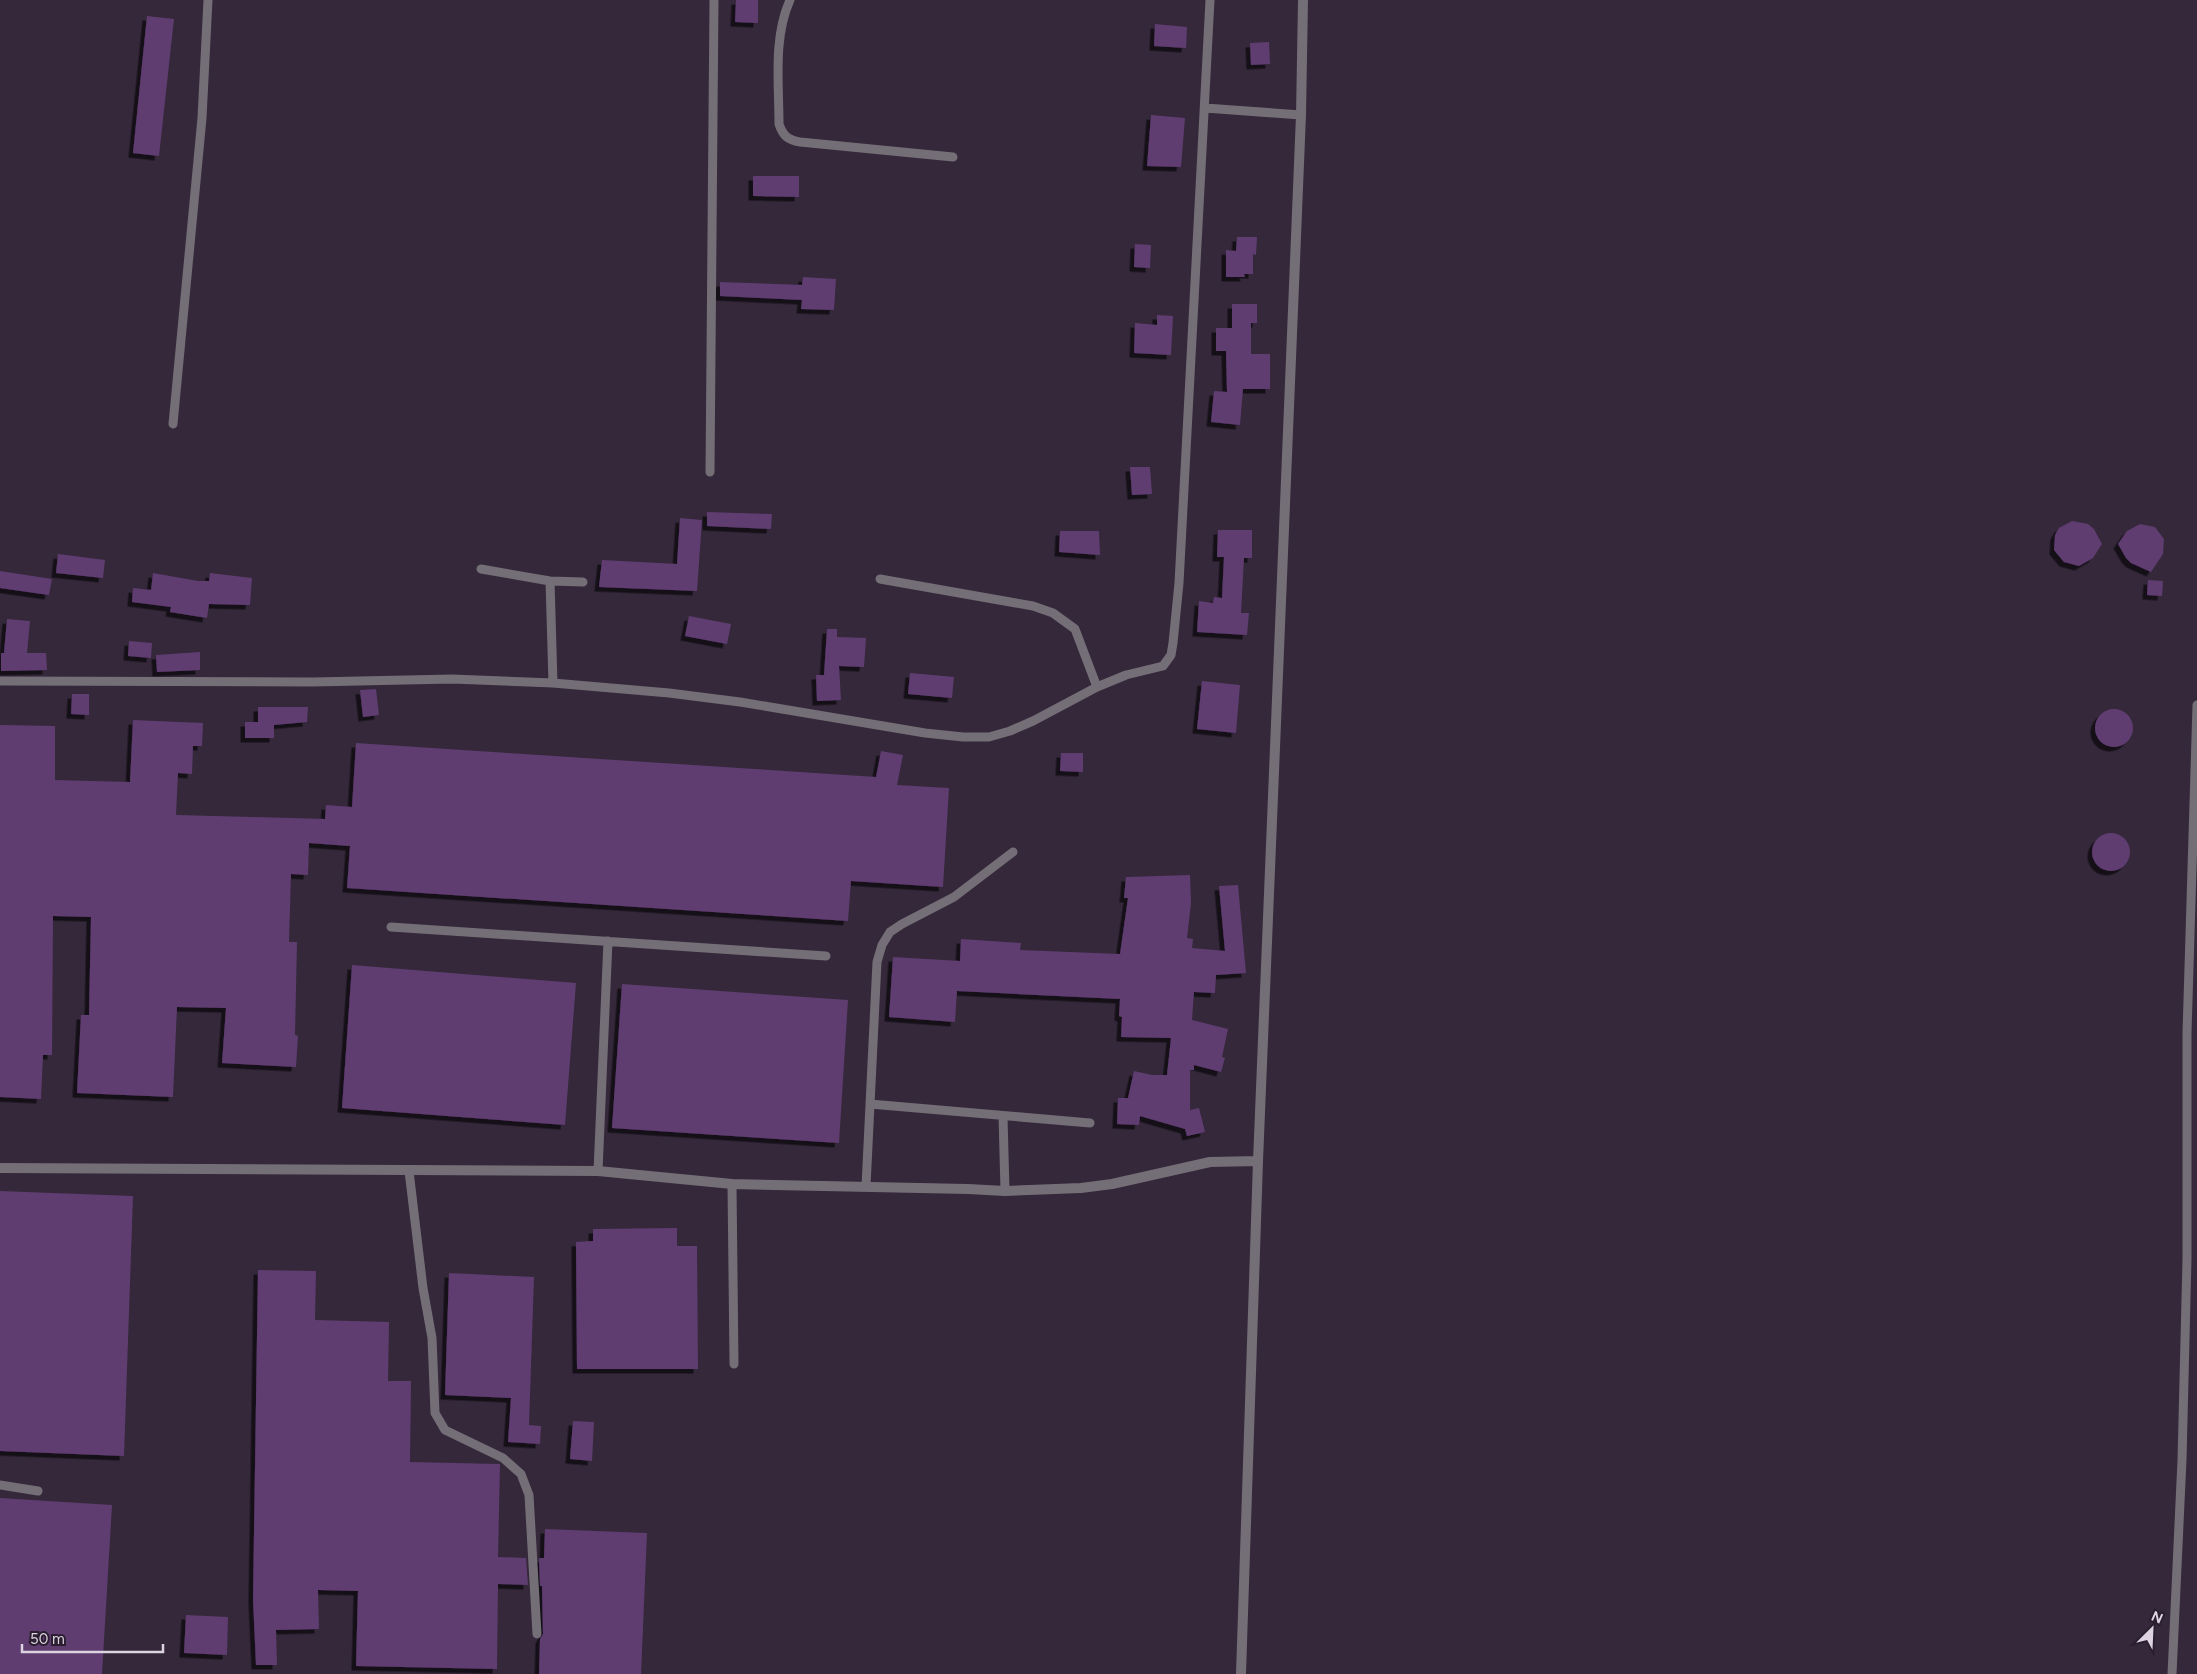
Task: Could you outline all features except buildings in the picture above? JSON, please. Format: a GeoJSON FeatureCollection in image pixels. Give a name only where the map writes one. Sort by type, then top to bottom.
{"type":"FeatureCollection","features":[{"type":"Feature","properties":{"kind":"street"},"geometry":{"type":"LineString","coordinates":[[1241,1674],[1258,1160],[1301,115],[1303,0]]}},
{"type":"Feature","properties":{"kind":"street"},"geometry":{"type":"LineString","coordinates":[[0,1168],[598,1171],[732,1184],[1005,1191],[1081,1188],[1112,1184],[1210,1162],[1258,1160]]}},
{"type":"Feature","properties":{"kind":"lane"},"geometry":{"type":"LineString","coordinates":[[173,424],[202,118],[208,0]]}},
{"type":"Feature","properties":{"kind":"lane"},"geometry":{"type":"LineString","coordinates":[[710,472],[714,0]]}},
{"type":"Feature","properties":{"kind":"lane"},"geometry":{"type":"LineString","coordinates":[[790,0],[783,15],[779,35],[779,124],[782,132],[790,140],[953,157]]}},
{"type":"Feature","properties":{"kind":"lane"},"geometry":{"type":"LineString","coordinates":[[0,681],[313,682],[452,679],[553,683],[669,693],[740,702],[925,733],[963,737],[988,737],[1010,731],[1033,721],[1097,686],[1126,675],[1163,666],[1171,655],[1179,583],[1187,400],[1210,0]]}},
{"type":"Feature","properties":{"kind":"lane"},"geometry":{"type":"LineString","coordinates":[[1205,108],[1301,115]]}},
{"type":"Feature","properties":{"kind":"lane"},"geometry":{"type":"LineString","coordinates":[[481,569],[550,581],[583,582]]}},
{"type":"Feature","properties":{"kind":"lane"},"geometry":{"type":"LineString","coordinates":[[880,579],[1033,606],[1053,612],[1075,629],[1097,686]]}},
{"type":"Feature","properties":{"kind":"lane"},"geometry":{"type":"LineString","coordinates":[[550,581],[553,683]]}},
{"type":"Feature","properties":{"kind":"lane"},"geometry":{"type":"LineString","coordinates":[[2172,1674],[2184,1393],[2187,1259],[2187,1033],[2197,705]]}},
{"type":"Feature","properties":{"kind":"lane"},"geometry":{"type":"LineString","coordinates":[[866,1186],[877,962],[882,945],[890,932],[954,897],[1013,852]]}},
{"type":"Feature","properties":{"kind":"lane"},"geometry":{"type":"LineString","coordinates":[[391,926],[826,956]]}},
{"type":"Feature","properties":{"kind":"lane"},"geometry":{"type":"LineString","coordinates":[[598,1171],[608,941]]}},
{"type":"Feature","properties":{"kind":"lane"},"geometry":{"type":"LineString","coordinates":[[870,1104],[1090,1123]]}},
{"type":"Feature","properties":{"kind":"lane"},"geometry":{"type":"LineString","coordinates":[[1003,1116],[1005,1191]]}},
{"type":"Feature","properties":{"kind":"lane"},"geometry":{"type":"LineString","coordinates":[[408,1170],[422,1288],[432,1338],[435,1413],[445,1430],[503,1458],[521,1474],[528,1495],[537,1634]]}},
{"type":"Feature","properties":{"kind":"lane"},"geometry":{"type":"LineString","coordinates":[[732,1184],[734,1364]]}},
{"type":"Feature","properties":{"kind":"lane"},"geometry":{"type":"LineString","coordinates":[[0,1485],[38,1491]]}}]}
